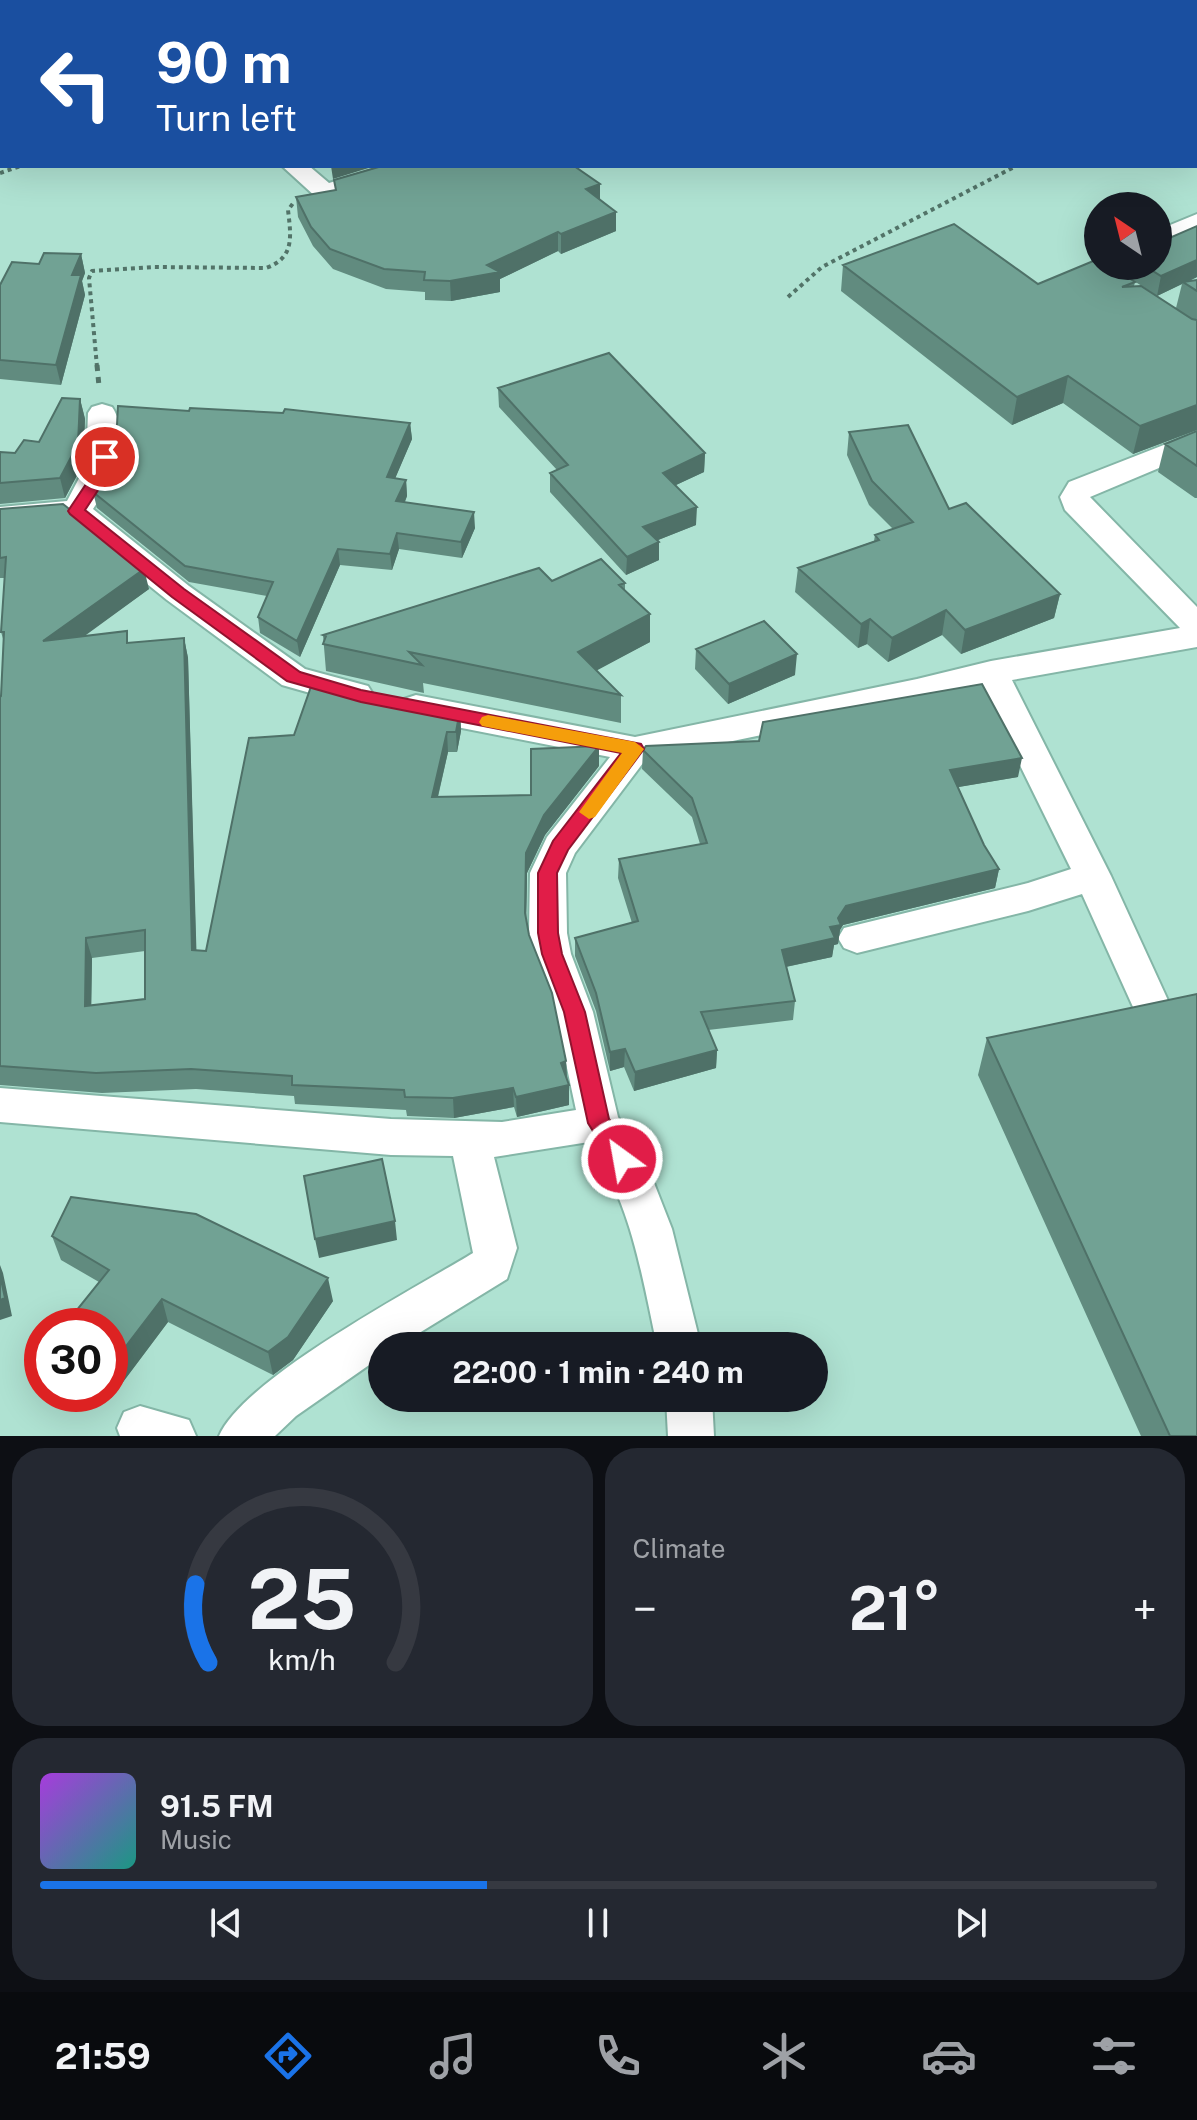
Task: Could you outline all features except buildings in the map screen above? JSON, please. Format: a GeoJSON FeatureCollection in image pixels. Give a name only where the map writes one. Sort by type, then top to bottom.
{"type":"FeatureCollection","features":[{"type":"Feature","properties":{"kind":"street"},"geometry":{"type":"LineString","coordinates":[[296,168],[325,192],[405,168]]}},
{"type":"Feature","properties":{"kind":"street"},"geometry":{"type":"LineString","coordinates":[[1172,234],[1197,222]]}},
{"type":"Feature","properties":{"kind":"street"},"geometry":{"type":"LineString","coordinates":[[76,511],[98,478],[105,457],[102,413]]}},
{"type":"Feature","properties":{"kind":"street"},"geometry":{"type":"LineString","coordinates":[[1197,441],[1080,489],[1075,497],[1076,503],[1197,626]]}},
{"type":"Feature","properties":{"kind":"street"},"geometry":{"type":"LineString","coordinates":[[0,517],[76,511],[178,593],[294,677],[361,696],[635,749],[917,691],[991,672],[1197,636]]}},
{"type":"Feature","properties":{"kind":"street"},"geometry":{"type":"LineString","coordinates":[[991,672],[1093,876],[1152,1007]]}},
{"type":"Feature","properties":{"kind":"street"},"geometry":{"type":"LineString","coordinates":[[635,749],[560,847],[548,873],[548,933],[552,954],[574,1012],[599,1123],[613,1139],[653,1233],[676,1332]]}},
{"type":"Feature","properties":{"kind":"street"},"geometry":{"type":"LineString","coordinates":[[857,938],[1028,897],[1093,876]]}},
{"type":"Feature","properties":{"kind":"street"},"geometry":{"type":"LineString","coordinates":[[0,1105],[391,1137],[502,1140],[599,1123]]}},
{"type":"Feature","properties":{"kind":"street"},"geometry":{"type":"LineString","coordinates":[[242,1436],[280,1401],[342,1356],[492,1265],[496,1248],[469,1139]]}},
{"type":"Feature","properties":{"kind":"street"},"geometry":{"type":"LineString","coordinates":[[690,1412],[691,1436]]}},
{"type":"Feature","properties":{"kind":"path"},"geometry":{"type":"LineString","coordinates":[[788,297],[822,267],[1012,168]]}},
{"type":"Feature","properties":{"kind":"path"},"geometry":{"type":"LineString","coordinates":[[102,413],[89,278],[92,271],[106,268],[266,268],[281,264],[288,256],[290,246],[288,210],[302,198],[325,192]]}},
{"type":"Feature","properties":{"kind":"slow traffic"},"geometry":{"type":"LineString","coordinates":[[488,722],[635,749],[589,812]]}},
{"type":"Feature","properties":{"kind":"route"},"geometry":{"type":"LineString","coordinates":[[105,457],[89,495],[76,511],[178,593],[294,677],[361,696],[635,749],[560,847],[548,873],[548,933],[552,954],[583,1044],[599,1123],[613,1139],[622,1159]]}}]}
